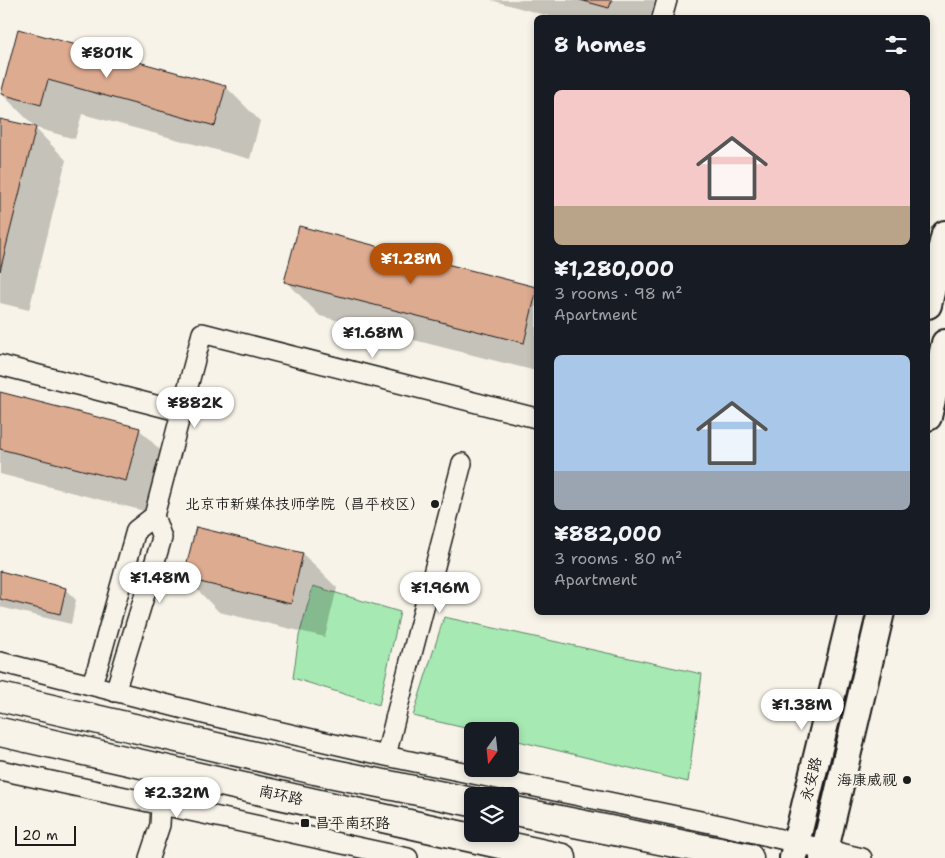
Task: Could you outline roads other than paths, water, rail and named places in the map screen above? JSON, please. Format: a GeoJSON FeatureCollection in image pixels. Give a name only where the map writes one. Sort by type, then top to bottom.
{"type":"FeatureCollection","features":[{"type":"Feature","properties":{"kind":"main road"},"geometry":{"type":"LineString","coordinates":[[930,297],[945,234]]}},
{"type":"Feature","properties":{"kind":"main road"},"geometry":{"type":"LineString","coordinates":[[930,408],[945,343]]}},
{"type":"Feature","properties":{"kind":"main road","name":"永安路"},"geometry":{"type":"LineString","coordinates":[[794,850],[851,615]]}},
{"type":"Feature","properties":{"kind":"main road","name":"永安路"},"geometry":{"type":"LineString","coordinates":[[824,854],[880,615]]}},
{"type":"Feature","properties":{"kind":"main road","name":"南环路"},"geometry":{"type":"LineString","coordinates":[[0,697],[315,770],[464,800]]}},
{"type":"Feature","properties":{"kind":"main road","name":"南环路"},"geometry":{"type":"LineString","coordinates":[[0,732],[562,858]]}},
{"type":"Feature","properties":{"kind":"main road"},"geometry":{"type":"LineString","coordinates":[[519,812],[749,858]]}},
{"type":"Feature","properties":{"kind":"street"},"geometry":{"type":"LineString","coordinates":[[663,15],[667,0]]}},
{"type":"Feature","properties":{"kind":"street"},"geometry":{"type":"LineString","coordinates":[[115,692],[162,538],[154,516],[202,333],[534,417]]}},
{"type":"Feature","properties":{"kind":"street"},"geometry":{"type":"LineString","coordinates":[[0,365],[182,412]]}},
{"type":"Feature","properties":{"kind":"street"},"geometry":{"type":"LineString","coordinates":[[386,756],[462,463]]}},
{"type":"Feature","properties":{"kind":"street"},"geometry":{"type":"LineString","coordinates":[[91,684],[98,666],[136,530],[154,516]]}},
{"type":"Feature","properties":{"kind":"street"},"geometry":{"type":"LineString","coordinates":[[0,662],[91,684],[115,692],[386,756],[710,823],[794,850],[862,858]]}},
{"type":"Feature","properties":{"kind":"street"},"geometry":{"type":"LineString","coordinates":[[0,770],[408,858]]}},
{"type":"Feature","properties":{"kind":"street"},"geometry":{"type":"LineString","coordinates":[[150,858],[160,825],[161,805],[168,771]]}},
{"type":"Feature","properties":{"kind":"place","name":"北京市新媒体技师学院（昌平校区）"},"geometry":{"type":"Point","coordinates":[435,504]}},
{"type":"Feature","properties":{"kind":"place","name":"海康威视"},"geometry":{"type":"Point","coordinates":[907,780]}},
{"type":"Feature","properties":{"kind":"place","name":"昌平南环路"},"geometry":{"type":"Point","coordinates":[305,823]}}]}
